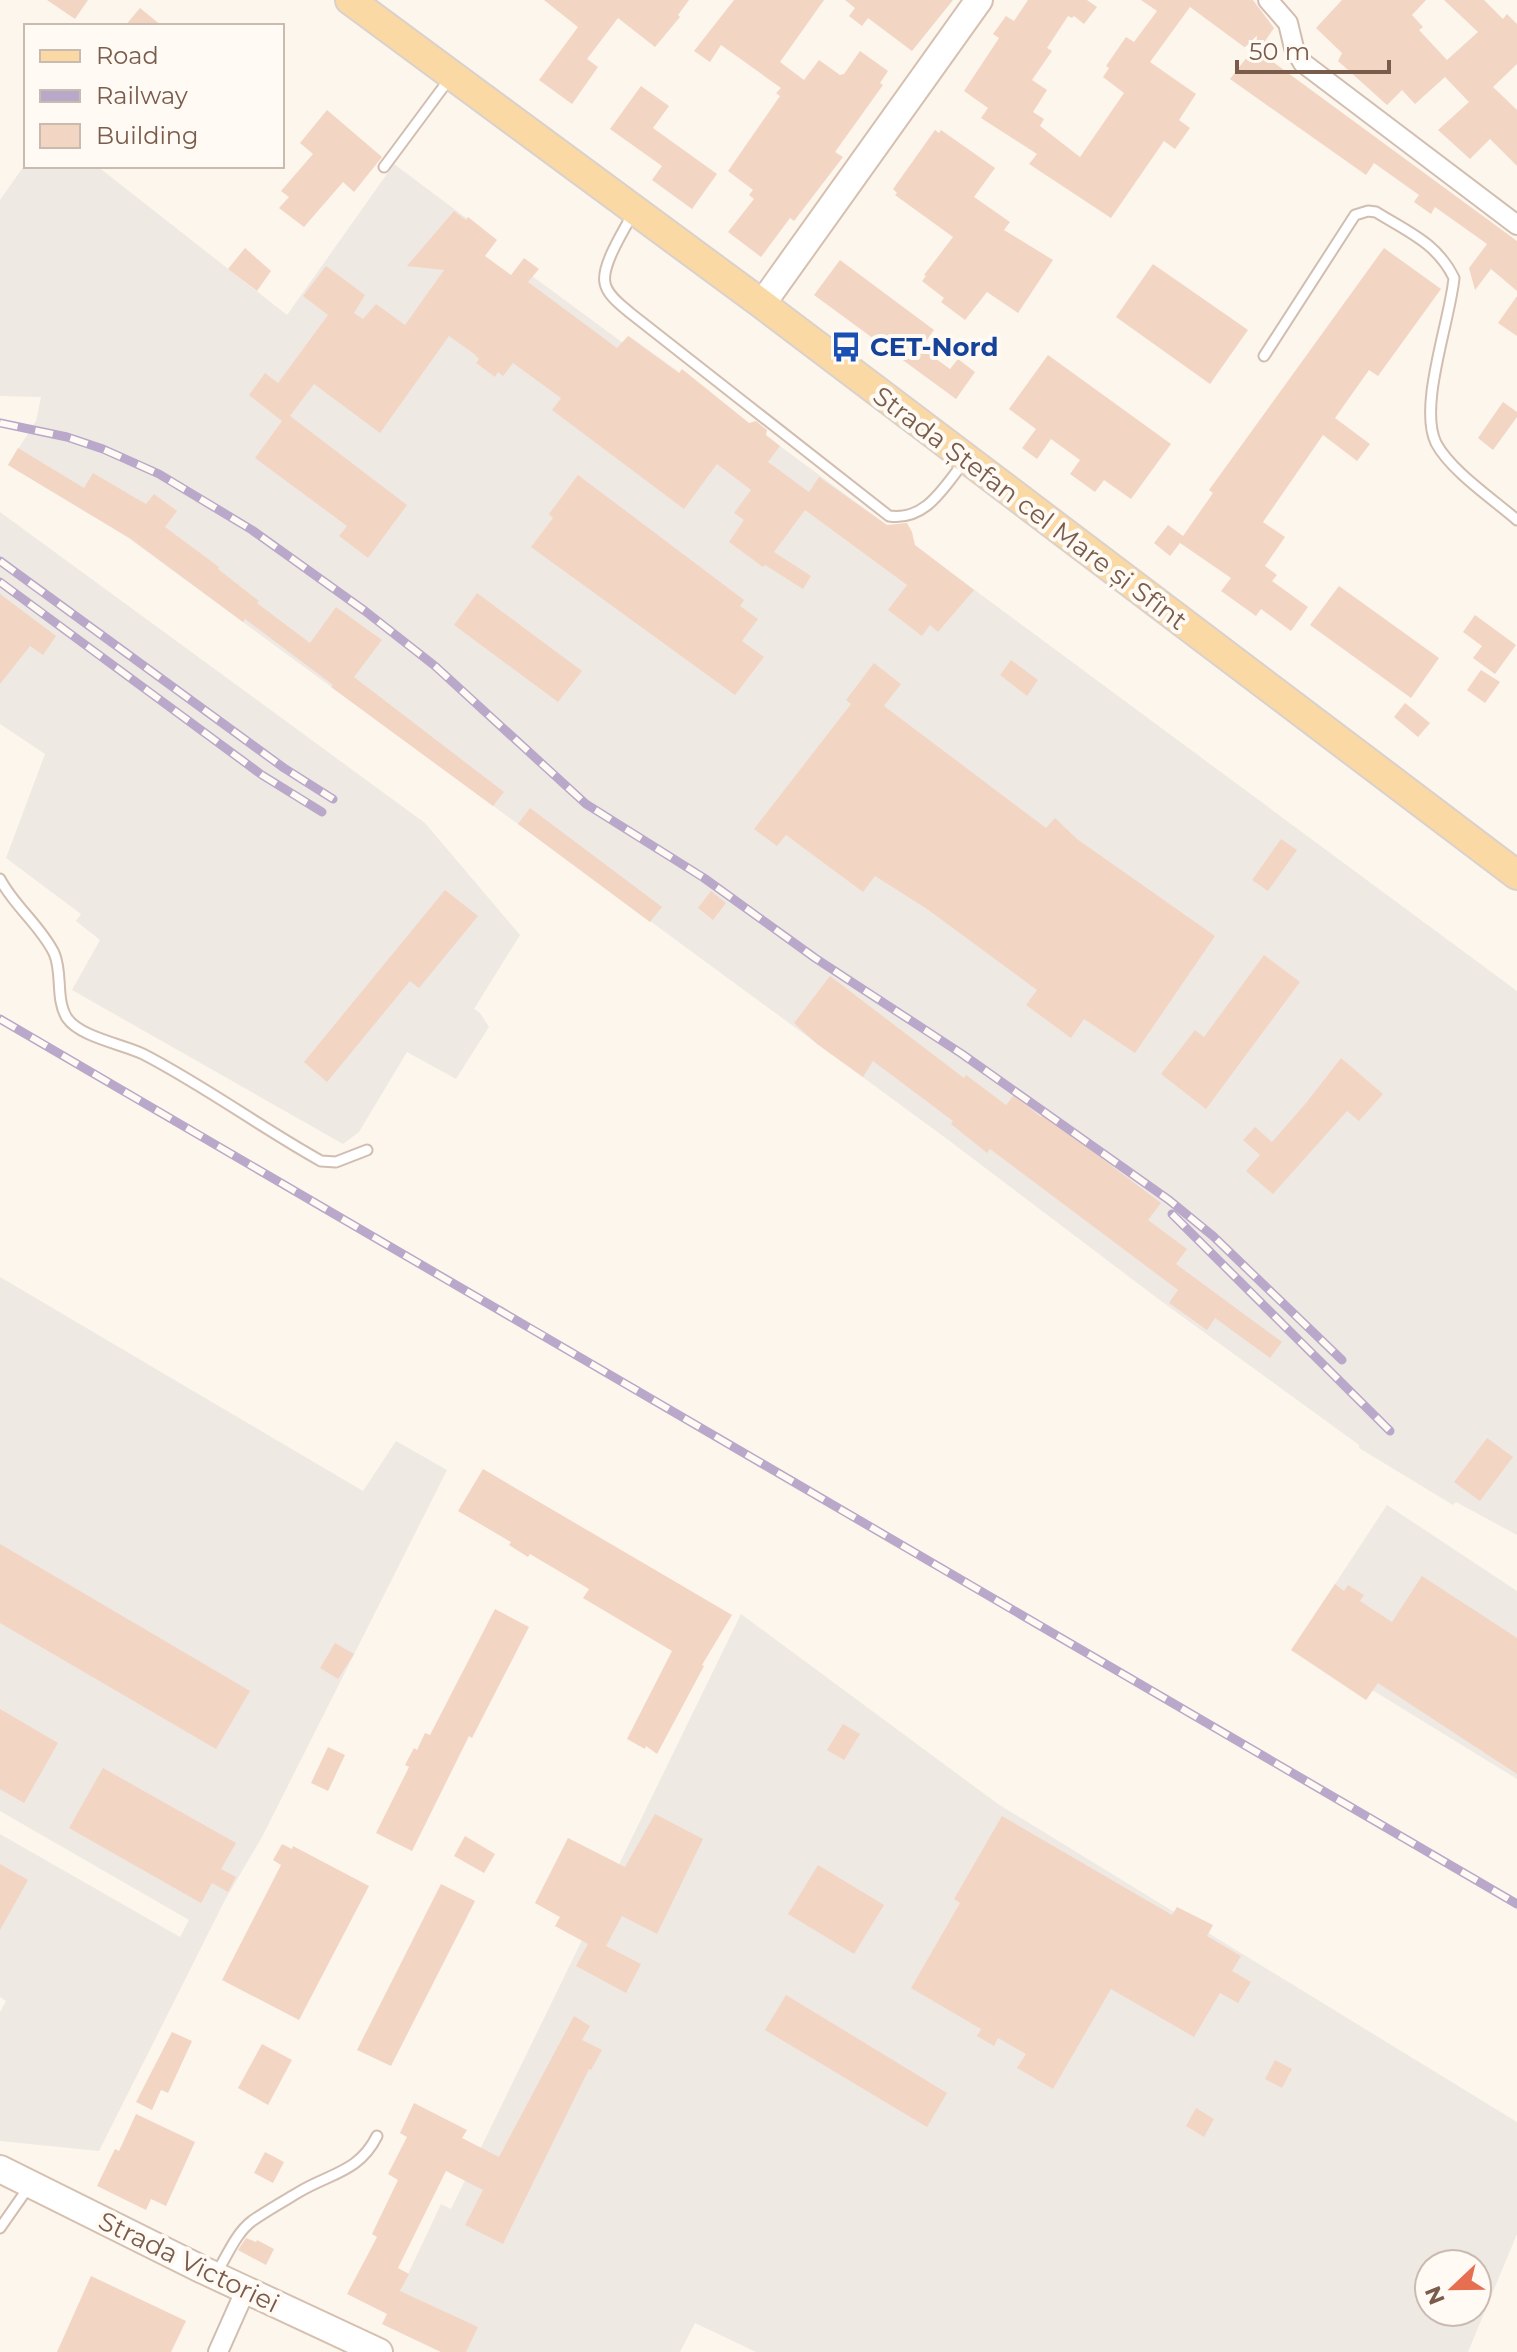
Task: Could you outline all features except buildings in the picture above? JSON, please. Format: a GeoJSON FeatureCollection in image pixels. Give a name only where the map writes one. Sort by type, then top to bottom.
{"type":"FeatureCollection","features":[{"type":"Feature","properties":{"kind":"main road","name":"Strada Ștefan cel Mare și Sfînt"},"geometry":{"type":"LineString","coordinates":[[350,0],[762,304],[1517,875]]}},
{"type":"Feature","properties":{"kind":"street"},"geometry":{"type":"LineString","coordinates":[[762,304],[979,0]]}},
{"type":"Feature","properties":{"kind":"street"},"geometry":{"type":"LineString","coordinates":[[1268,0],[1288,23],[1294,48],[1303,63],[1517,225]]}},
{"type":"Feature","properties":{"kind":"street","name":"Strada Victoriei"},"geometry":{"type":"LineString","coordinates":[[0,2169],[379,2352]]}},
{"type":"Feature","properties":{"kind":"street"},"geometry":{"type":"LineString","coordinates":[[218,2352],[246,2289]]}},
{"type":"Feature","properties":{"kind":"lane"},"geometry":{"type":"LineString","coordinates":[[384,167],[452,75]]}},
{"type":"Feature","properties":{"kind":"lane"},"geometry":{"type":"LineString","coordinates":[[635,210],[605,269],[604,283],[609,292],[629,312],[889,516],[902,518],[923,511],[966,459]]}},
{"type":"Feature","properties":{"kind":"lane"},"geometry":{"type":"LineString","coordinates":[[1264,356],[1355,215],[1376,212],[1433,247],[1445,258],[1454,278],[1430,416],[1436,442],[1455,466],[1517,520]]}},
{"type":"Feature","properties":{"kind":"lane"},"geometry":{"type":"LineString","coordinates":[[0,879],[43,933],[55,955],[60,971],[62,1004],[67,1017],[77,1028],[142,1054],[321,1161],[336,1162],[367,1150]]}},
{"type":"Feature","properties":{"kind":"lane"},"geometry":{"type":"LineString","coordinates":[[216,2275],[241,2232],[251,2222],[299,2192],[356,2164],[369,2152],[377,2136]]}},
{"type":"Feature","properties":{"kind":"lane"},"geometry":{"type":"LineString","coordinates":[[0,2228],[30,2185]]}},
{"type":"Feature","properties":{"kind":"shaded area"},"geometry":{"type":"Polygon","coordinates":[[[394,164],[469,220],[466,240],[417,310],[475,355],[524,270],[623,343],[629,336],[679,372],[651,407],[719,401],[1517,991],[1517,1535],[1456,1502],[1453,1505],[1359,1448],[1359,1445],[1161,1301],[947,1139],[127,537],[8,465],[36,421],[41,397],[0,396],[0,200],[24,166],[100,168],[287,315],[394,164]]]}},
{"type":"Feature","properties":{"kind":"shaded area"},"geometry":{"type":"Polygon","coordinates":[[[0,512],[425,823],[520,935],[474,1009],[489,1027],[456,1079],[407,1052],[359,1132],[343,1144],[72,990],[100,940],[76,921],[81,914],[6,858],[45,754],[0,724],[0,512]]]}},
{"type":"Feature","properties":{"kind":"shaded area"},"geometry":{"type":"Polygon","coordinates":[[[0,1277],[363,1491],[396,1441],[447,1470],[99,2151],[0,2141],[0,2012],[6,2001],[0,1997],[0,1834],[180,1937],[189,1920],[0,1811],[0,1277]]]}},
{"type":"Feature","properties":{"kind":"shaded area"},"geometry":{"type":"Polygon","coordinates":[[[1387,1505],[1517,1591],[1517,1779],[1356,1680],[1293,1648],[1387,1505]]]}},
{"type":"Feature","properties":{"kind":"shaded area"},"geometry":{"type":"Polygon","coordinates":[[[741,1614],[998,1804],[1517,2122],[1517,2234],[1493,2292],[1493,2248],[1413,2248],[1413,2328],[1478,2328],[1468,2352],[756,2352],[695,2323],[680,2352],[441,2352],[384,2325],[441,2204],[451,2209],[741,1614]]]}},
{"type":"Feature","properties":{"kind":"railway"},"geometry":{"type":"LineString","coordinates":[[0,423],[67,437],[103,449],[159,474],[252,530],[435,666],[586,804],[704,878],[815,958],[962,1054],[1169,1200],[1213,1236],[1342,1360]]}},
{"type":"Feature","properties":{"kind":"railway"},"geometry":{"type":"LineString","coordinates":[[0,561],[284,768],[333,799]]}},
{"type":"Feature","properties":{"kind":"railway"},"geometry":{"type":"LineString","coordinates":[[0,582],[262,775],[322,812]]}},
{"type":"Feature","properties":{"kind":"railway"},"geometry":{"type":"LineString","coordinates":[[0,1019],[1517,1904]]}},
{"type":"Feature","properties":{"kind":"railway"},"geometry":{"type":"LineString","coordinates":[[1172,1214],[1390,1431]]}},
{"type":"Feature","properties":{"kind":"place","name":"CET-Nord"},"geometry":{"type":"Point","coordinates":[846,347]}}]}
